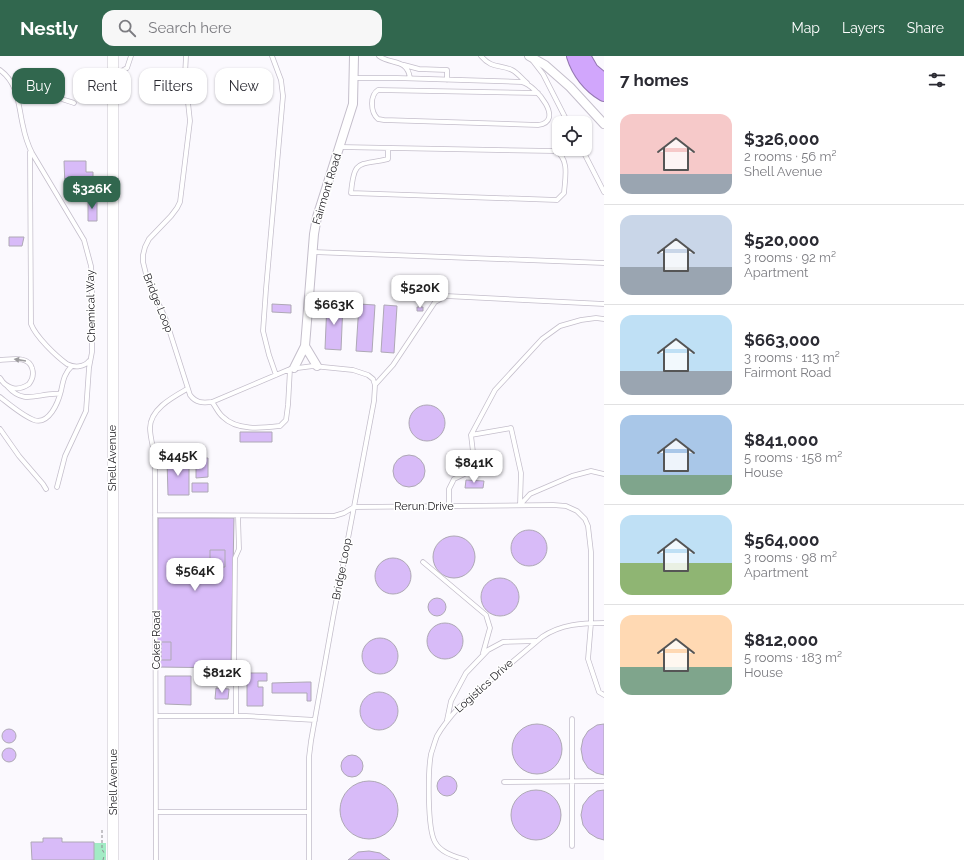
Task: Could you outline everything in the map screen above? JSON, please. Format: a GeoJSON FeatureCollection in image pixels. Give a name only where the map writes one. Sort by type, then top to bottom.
{"type":"FeatureCollection","features":[{"type":"Feature","properties":{"kind":"highway"},"geometry":{"type":"LineString","coordinates":[[574,56],[583,75],[591,84],[604,94]]}},
{"type":"Feature","properties":{"kind":"highway"},"geometry":{"type":"LineString","coordinates":[[583,56],[591,70],[604,81]]}},
{"type":"Feature","properties":{"kind":"street","name":"Shell Avenue"},"geometry":{"type":"LineString","coordinates":[[113,56],[113,68]]}},
{"type":"Feature","properties":{"kind":"street","name":"Fairmont Road"},"geometry":{"type":"LineString","coordinates":[[292,369],[305,346],[314,234],[317,217],[353,104],[354,56]]}},
{"type":"Feature","properties":{"kind":"street"},"geometry":{"type":"LineString","coordinates":[[530,56],[545,65],[570,87],[604,124]]}},
{"type":"Feature","properties":{"kind":"street","name":"Shell Avenue"},"geometry":{"type":"LineString","coordinates":[[113,104],[113,860]]}},
{"type":"Feature","properties":{"kind":"street"},"geometry":{"type":"LineString","coordinates":[[305,346],[317,366]]}},
{"type":"Feature","properties":{"kind":"lane"},"geometry":{"type":"LineString","coordinates":[[127,68],[131,56]]}},
{"type":"Feature","properties":{"kind":"lane","name":"Bridge Loop"},"geometry":{"type":"LineString","coordinates":[[186,56],[185,75],[190,121],[180,202],[171,216],[149,239],[143,255],[143,262],[147,278],[166,320],[187,389],[193,399],[197,402],[212,402]]}},
{"type":"Feature","properties":{"kind":"lane"},"geometry":{"type":"LineString","coordinates":[[272,56],[281,80],[283,96],[263,331],[276,375]]}},
{"type":"Feature","properties":{"kind":"lane"},"geometry":{"type":"LineString","coordinates":[[379,56],[384,59],[419,69],[448,70],[447,80]]}},
{"type":"Feature","properties":{"kind":"lane"},"geometry":{"type":"LineString","coordinates":[[481,56],[489,64],[512,70],[538,93],[550,115],[547,123],[543,125],[384,120],[378,119],[373,113],[373,96],[378,90],[538,93]]}},
{"type":"Feature","properties":{"kind":"lane"},"geometry":{"type":"LineString","coordinates":[[530,56],[543,74],[564,116]]}},
{"type":"Feature","properties":{"kind":"lane"},"geometry":{"type":"LineString","coordinates":[[404,65],[410,78]]}},
{"type":"Feature","properties":{"kind":"lane","name":"Chemical Way"},"geometry":{"type":"LineString","coordinates":[[0,70],[12,82]]}},
{"type":"Feature","properties":{"kind":"lane"},"geometry":{"type":"LineString","coordinates":[[354,78],[410,78],[527,83]]}},
{"type":"Feature","properties":{"kind":"lane","name":"Chemical Way"},"geometry":{"type":"LineString","coordinates":[[19,104],[23,126],[30,150],[79,230],[88,251],[92,278],[91,359],[85,416],[65,456],[57,487]]}},
{"type":"Feature","properties":{"kind":"lane"},"geometry":{"type":"LineString","coordinates":[[340,147],[555,151],[559,153],[565,161],[564,193],[557,200],[351,193],[354,170],[360,164],[388,159],[388,148]]}},
{"type":"Feature","properties":{"kind":"lane"},"geometry":{"type":"LineString","coordinates":[[30,150],[31,324],[38,336],[63,362],[72,366],[83,366],[91,359]]}},
{"type":"Feature","properties":{"kind":"lane"},"geometry":{"type":"LineString","coordinates":[[586,156],[604,192]]}},
{"type":"Feature","properties":{"kind":"lane"},"geometry":{"type":"LineString","coordinates":[[313,252],[604,263]]}},
{"type":"Feature","properties":{"kind":"lane"},"geometry":{"type":"LineString","coordinates":[[292,369],[286,420],[280,426],[242,427],[231,424],[222,417],[212,402],[292,369],[317,366],[362,372],[368,375],[373,380],[375,385],[393,364],[435,302],[446,296],[604,304]]}},
{"type":"Feature","properties":{"kind":"lane"},"geometry":{"type":"LineString","coordinates":[[449,506],[449,489],[454,479],[475,469],[471,435],[495,390],[542,339],[560,326],[581,320],[596,318],[604,319]]}},
{"type":"Feature","properties":{"kind":"lane"},"geometry":{"type":"LineString","coordinates":[[0,360],[22,360],[31,365],[33,370],[32,380],[25,387],[19,389],[8,386]]}},
{"type":"Feature","properties":{"kind":"lane"},"geometry":{"type":"LineString","coordinates":[[0,397],[28,417],[38,421],[46,418],[51,413],[60,394],[65,375],[72,366]]}},
{"type":"Feature","properties":{"kind":"lane"},"geometry":{"type":"LineString","coordinates":[[0,378],[13,393],[22,397],[33,398],[48,394],[60,394]]}},
{"type":"Feature","properties":{"kind":"lane","name":"Bridge Loop"},"geometry":{"type":"LineString","coordinates":[[309,860],[309,757],[374,401],[375,385]]}},
{"type":"Feature","properties":{"kind":"lane","name":"Coker Road"},"geometry":{"type":"LineString","coordinates":[[156,860],[155,515],[154,459],[150,428],[155,414],[163,405],[187,389]]}},
{"type":"Feature","properties":{"kind":"lane"},"geometry":{"type":"LineString","coordinates":[[471,435],[511,428],[521,473],[520,505]]}},
{"type":"Feature","properties":{"kind":"lane"},"geometry":{"type":"LineString","coordinates":[[0,429],[46,489]]}},
{"type":"Feature","properties":{"kind":"lane"},"geometry":{"type":"LineString","coordinates":[[520,505],[530,494],[566,479],[591,471],[604,474]]}},
{"type":"Feature","properties":{"kind":"lane","name":"Rerun Drive"},"geometry":{"type":"LineString","coordinates":[[155,515],[334,516],[344,513],[354,507],[520,505],[566,506],[577,511],[586,519],[588,526],[590,543],[591,623]]}},
{"type":"Feature","properties":{"kind":"lane"},"geometry":{"type":"LineString","coordinates":[[236,716],[236,680],[234,663],[234,558],[239,549],[238,516]]}},
{"type":"Feature","properties":{"kind":"lane"},"geometry":{"type":"LineString","coordinates":[[423,562],[486,616],[490,628],[483,655]]}},
{"type":"Feature","properties":{"kind":"lane"},"geometry":{"type":"LineString","coordinates":[[591,623],[588,659],[599,692],[604,695]]}},
{"type":"Feature","properties":{"kind":"lane","name":"Logistics Drive"},"geometry":{"type":"LineString","coordinates":[[466,860],[447,853],[440,848],[435,841],[430,827],[429,768],[431,753],[437,736],[447,720],[474,693],[552,630],[560,627],[604,623]]}},
{"type":"Feature","properties":{"kind":"lane"},"geometry":{"type":"LineString","coordinates":[[447,720],[451,701],[466,673],[488,650],[503,642],[537,641]]}},
{"type":"Feature","properties":{"kind":"lane"},"geometry":{"type":"LineString","coordinates":[[156,716],[236,716],[315,720]]}},
{"type":"Feature","properties":{"kind":"lane"},"geometry":{"type":"LineString","coordinates":[[572,719],[572,846]]}},
{"type":"Feature","properties":{"kind":"lane"},"geometry":{"type":"LineString","coordinates":[[504,782],[604,781]]}},
{"type":"Feature","properties":{"kind":"lane"},"geometry":{"type":"LineString","coordinates":[[156,812],[309,812]]}},
{"type":"Feature","properties":{"kind":"path"},"geometry":{"type":"LineString","coordinates":[[102,830],[103,860]]}},
{"type":"Feature","properties":{"kind":"green space"},"geometry":{"type":"Polygon","coordinates":[[[94,843],[106,843],[106,860],[94,860],[94,843]]]}},
{"type":"Feature","properties":{"kind":"building"},"geometry":{"type":"Polygon","coordinates":[[[64,161],[86,161],[86,172],[93,172],[93,188],[90,188],[90,190],[74,190],[74,186],[65,186],[64,161]]]}},
{"type":"Feature","properties":{"kind":"building"},"geometry":{"type":"Polygon","coordinates":[[[88,198],[97,198],[97,221],[88,221],[88,198]]]}},
{"type":"Feature","properties":{"kind":"building"},"geometry":{"type":"Polygon","coordinates":[[[9,237],[24,237],[22,246],[9,246],[9,237]]]}},
{"type":"Feature","properties":{"kind":"building"},"geometry":{"type":"Polygon","coordinates":[[[327,302],[343,303],[341,350],[325,349],[327,302]]]}},
{"type":"Feature","properties":{"kind":"building"},"geometry":{"type":"Polygon","coordinates":[[[272,304],[291,305],[291,313],[272,312],[272,304]]]}},
{"type":"Feature","properties":{"kind":"building"},"geometry":{"type":"Polygon","coordinates":[[[359,304],[375,305],[372,352],[356,351],[359,304]]]}},
{"type":"Feature","properties":{"kind":"building"},"geometry":{"type":"Polygon","coordinates":[[[384,305],[397,306],[394,353],[381,352],[384,305]]]}},
{"type":"Feature","properties":{"kind":"building"},"geometry":{"type":"Polygon","coordinates":[[[417,307],[423,307],[423,311],[417,311],[417,307]]]}},
{"type":"Feature","properties":{"kind":"building"},"geometry":{"type":"Polygon","coordinates":[[[431,405],[440,410],[444,416],[444,430],[440,436],[431,441],[423,441],[414,436],[410,430],[409,419],[414,410],[420,406],[431,405]]]}},
{"type":"Feature","properties":{"kind":"building"},"geometry":{"type":"Polygon","coordinates":[[[240,432],[272,432],[272,442],[240,442],[240,432]]]}},
{"type":"Feature","properties":{"kind":"building"},"geometry":{"type":"Polygon","coordinates":[[[409,455],[415,456],[422,462],[425,471],[424,477],[418,484],[409,487],[403,486],[396,480],[393,471],[394,465],[400,458],[409,455]]]}},
{"type":"Feature","properties":{"kind":"building"},"geometry":{"type":"Polygon","coordinates":[[[196,458],[208,458],[208,477],[196,478],[196,458]]]}},
{"type":"Feature","properties":{"kind":"building"},"geometry":{"type":"Polygon","coordinates":[[[167,460],[189,460],[189,495],[168,495],[167,460]]]}},
{"type":"Feature","properties":{"kind":"building"},"geometry":{"type":"Polygon","coordinates":[[[466,480],[484,481],[483,488],[465,488],[466,480]]]}},
{"type":"Feature","properties":{"kind":"building"},"geometry":{"type":"Polygon","coordinates":[[[192,483],[208,483],[208,492],[192,492],[192,483]]]}},
{"type":"Feature","properties":{"kind":"building"},"geometry":{"type":"Polygon","coordinates":[[[158,518],[234,518],[231,668],[157,667],[158,518]]]}},
{"type":"Feature","properties":{"kind":"building"},"geometry":{"type":"Polygon","coordinates":[[[533,530],[542,535],[546,541],[546,555],[542,561],[533,566],[525,566],[516,561],[512,555],[511,544],[516,535],[522,531],[533,530]]]}},
{"type":"Feature","properties":{"kind":"building"},"geometry":{"type":"Polygon","coordinates":[[[450,536],[458,536],[469,542],[475,553],[475,561],[469,572],[458,578],[450,578],[439,572],[433,561],[433,553],[439,542],[450,536]]]}},
{"type":"Feature","properties":{"kind":"building"},"geometry":{"type":"Polygon","coordinates":[[[210,550],[225,550],[225,567],[210,567],[210,550]]]}},
{"type":"Feature","properties":{"kind":"building"},"geometry":{"type":"Polygon","coordinates":[[[397,558],[406,563],[410,569],[410,583],[406,589],[397,594],[389,594],[380,589],[376,583],[375,572],[380,563],[386,559],[397,558]]]}},
{"type":"Feature","properties":{"kind":"building"},"geometry":{"type":"Polygon","coordinates":[[[496,578],[504,578],[511,581],[516,586],[519,597],[516,608],[511,613],[504,616],[496,616],[489,613],[484,608],[481,601],[481,593],[484,586],[489,581],[496,578]]]}},
{"type":"Feature","properties":{"kind":"building"},"geometry":{"type":"Polygon","coordinates":[[[437,598],[443,601],[446,607],[443,613],[437,616],[431,613],[428,607],[431,601],[437,598]]]}},
{"type":"Feature","properties":{"kind":"building"},"geometry":{"type":"Polygon","coordinates":[[[449,623],[458,628],[462,634],[462,648],[458,654],[449,659],[441,659],[432,654],[428,648],[427,637],[432,628],[438,624],[449,623]]]}},
{"type":"Feature","properties":{"kind":"building"},"geometry":{"type":"Polygon","coordinates":[[[384,638],[393,643],[397,649],[397,663],[393,669],[384,674],[376,674],[367,669],[363,663],[362,652],[367,643],[373,639],[384,638]]]}},
{"type":"Feature","properties":{"kind":"building"},"geometry":{"type":"Polygon","coordinates":[[[161,642],[171,642],[171,660],[161,660],[161,642]]]}},
{"type":"Feature","properties":{"kind":"building"},"geometry":{"type":"Polygon","coordinates":[[[247,673],[267,673],[267,681],[258,681],[258,687],[263,687],[263,706],[247,706],[247,673]]]}},
{"type":"Feature","properties":{"kind":"building"},"geometry":{"type":"Polygon","coordinates":[[[165,676],[191,676],[191,705],[165,704],[165,676]]]}},
{"type":"Feature","properties":{"kind":"building"},"geometry":{"type":"Polygon","coordinates":[[[311,682],[311,701],[307,701],[307,693],[272,693],[272,683],[311,682]]]}},
{"type":"Feature","properties":{"kind":"building"},"geometry":{"type":"Polygon","coordinates":[[[216,688],[229,689],[228,699],[215,699],[216,688]]]}},
{"type":"Feature","properties":{"kind":"building"},"geometry":{"type":"Polygon","coordinates":[[[379,692],[392,698],[398,711],[392,724],[379,730],[366,724],[360,711],[366,698],[379,692]]]}},
{"type":"Feature","properties":{"kind":"building"},"geometry":{"type":"Polygon","coordinates":[[[542,724],[547,725],[555,731],[561,739],[561,759],[555,767],[547,773],[532,774],[527,773],[519,767],[513,759],[512,744],[513,739],[519,731],[527,725],[542,724]]]}},
{"type":"Feature","properties":{"kind":"building"},"geometry":{"type":"Polygon","coordinates":[[[604,724],[604,775],[596,773],[588,768],[583,760],[581,749],[583,739],[588,731],[597,725],[604,724]]]}},
{"type":"Feature","properties":{"kind":"building"},"geometry":{"type":"Polygon","coordinates":[[[6,729],[12,729],[16,733],[16,739],[12,743],[6,743],[2,739],[2,733],[6,729]]]}},
{"type":"Feature","properties":{"kind":"building"},"geometry":{"type":"Polygon","coordinates":[[[6,748],[12,748],[16,752],[16,758],[12,762],[6,762],[2,758],[2,752],[6,748]]]}},
{"type":"Feature","properties":{"kind":"building"},"geometry":{"type":"Polygon","coordinates":[[[352,755],[360,758],[363,766],[360,774],[352,777],[344,774],[341,766],[344,758],[352,755]]]}},
{"type":"Feature","properties":{"kind":"building"},"geometry":{"type":"Polygon","coordinates":[[[443,776],[451,776],[457,782],[457,790],[451,796],[443,796],[437,790],[437,782],[443,776]]]}},
{"type":"Feature","properties":{"kind":"building"},"geometry":{"type":"Polygon","coordinates":[[[369,781],[385,786],[393,794],[398,810],[393,826],[385,834],[369,839],[353,834],[345,826],[340,810],[345,794],[353,786],[369,781]]]}},
{"type":"Feature","properties":{"kind":"building"},"geometry":{"type":"Polygon","coordinates":[[[541,790],[546,791],[554,797],[560,805],[560,825],[554,833],[546,839],[531,840],[526,839],[518,833],[512,825],[511,810],[512,805],[518,797],[526,791],[541,790]]]}},
{"type":"Feature","properties":{"kind":"building"},"geometry":{"type":"Polygon","coordinates":[[[604,790],[604,840],[589,833],[583,825],[581,815],[583,805],[589,797],[597,791],[604,790]]]}},
{"type":"Feature","properties":{"kind":"building"},"geometry":{"type":"Polygon","coordinates":[[[43,838],[62,838],[62,842],[94,842],[94,860],[32,860],[31,842],[43,842],[43,838]]]}},
{"type":"Feature","properties":{"kind":"building"},"geometry":{"type":"Polygon","coordinates":[[[369,851],[380,853],[390,860],[348,860],[358,852],[369,851]]]}}]}
